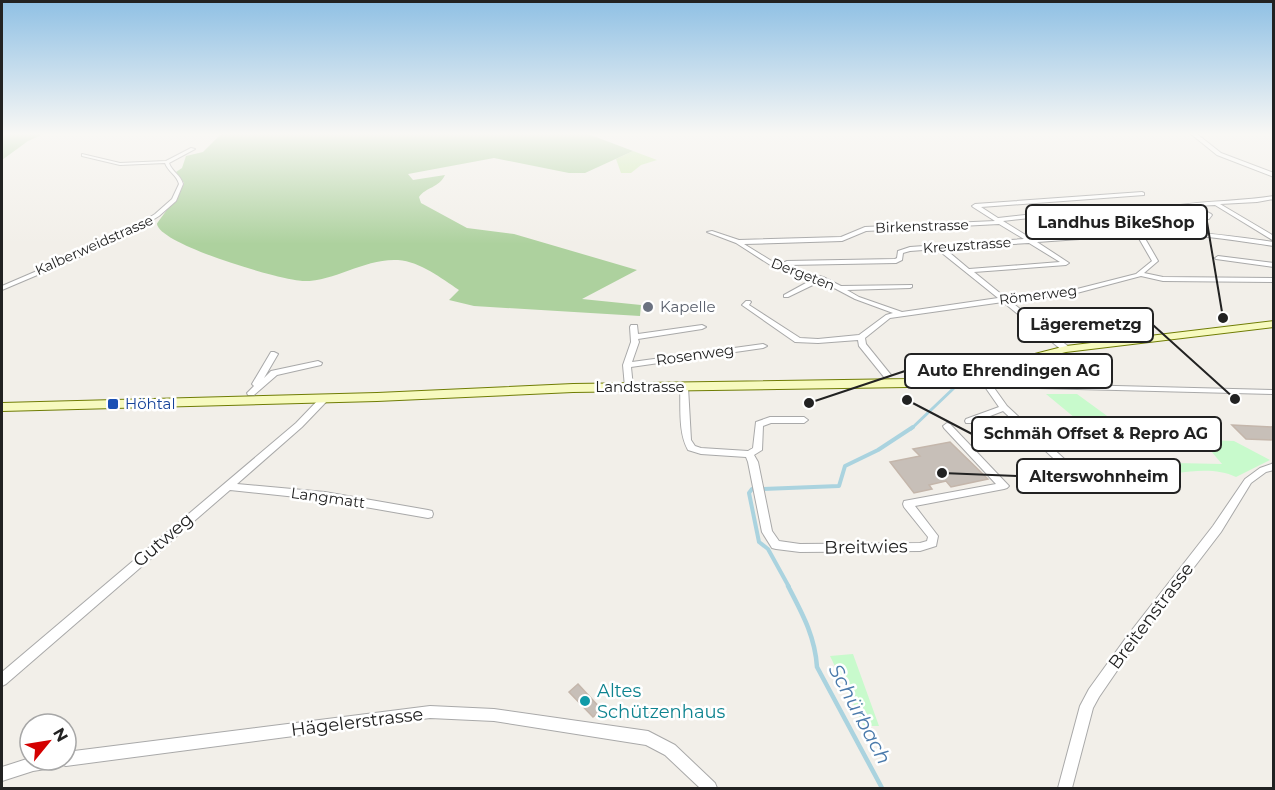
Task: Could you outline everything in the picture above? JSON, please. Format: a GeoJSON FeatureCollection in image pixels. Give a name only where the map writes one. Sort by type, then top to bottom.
{"type":"FeatureCollection","features":[{"type":"Feature","properties":{"kind":"main road","name":"Landstrasse"},"geometry":{"type":"LineString","coordinates":[[2,407],[248,397],[324,399],[629,387],[908,383],[977,372],[1066,349],[1125,340],[1274,324]]}},
{"type":"Feature","properties":{"kind":"street","name":"Kalberweidstrasse"},"geometry":{"type":"LineString","coordinates":[[2,288],[129,232],[161,215],[172,203],[180,185],[178,177],[172,171]]}},
{"type":"Feature","properties":{"kind":"street"},"geometry":{"type":"LineString","coordinates":[[968,271],[1066,263],[973,206],[1079,196],[1142,194]]}},
{"type":"Feature","properties":{"kind":"street"},"geometry":{"type":"LineString","coordinates":[[1141,274],[1155,261],[1134,222],[1145,214],[1274,197]]}},
{"type":"Feature","properties":{"kind":"street"},"geometry":{"type":"LineString","coordinates":[[1216,205],[1274,239]]}},
{"type":"Feature","properties":{"kind":"street"},"geometry":{"type":"LineString","coordinates":[[1193,206],[1209,215],[1207,218]]}},
{"type":"Feature","properties":{"kind":"street","name":"Birkenstrasse"},"geometry":{"type":"LineString","coordinates":[[738,242],[842,238],[865,228],[999,221],[1076,211]]}},
{"type":"Feature","properties":{"kind":"street","name":"Dergeten"},"geometry":{"type":"LineString","coordinates":[[710,232],[738,242],[777,267],[821,278],[857,298],[900,313]]}},
{"type":"Feature","properties":{"kind":"street","name":"Kreuzstrasse"},"geometry":{"type":"LineString","coordinates":[[777,267],[787,263],[896,261],[900,259],[900,252],[904,250],[1140,234],[1207,235],[1274,244]]}},
{"type":"Feature","properties":{"kind":"street"},"geometry":{"type":"LineString","coordinates":[[938,247],[1066,349]]}},
{"type":"Feature","properties":{"kind":"street"},"geometry":{"type":"LineString","coordinates":[[1218,258],[1274,266]]}},
{"type":"Feature","properties":{"kind":"street"},"geometry":{"type":"LineString","coordinates":[[1141,274],[1163,279],[1274,280]]}},
{"type":"Feature","properties":{"kind":"street","name":"Römerweg"},"geometry":{"type":"LineString","coordinates":[[861,337],[888,316],[900,313],[1073,292],[1141,274]]}},
{"type":"Feature","properties":{"kind":"street"},"geometry":{"type":"LineString","coordinates":[[786,296],[821,278]]}},
{"type":"Feature","properties":{"kind":"street"},"geometry":{"type":"LineString","coordinates":[[839,288],[910,286]]}},
{"type":"Feature","properties":{"kind":"street"},"geometry":{"type":"LineString","coordinates":[[748,302],[745,305],[798,340],[818,341],[861,337],[887,375]]}},
{"type":"Feature","properties":{"kind":"street"},"geometry":{"type":"LineString","coordinates":[[629,387],[627,365],[635,337],[634,327]]}},
{"type":"Feature","properties":{"kind":"street"},"geometry":{"type":"LineString","coordinates":[[635,337],[702,327]]}},
{"type":"Feature","properties":{"kind":"street","name":"Rosenweg"},"geometry":{"type":"LineString","coordinates":[[627,365],[763,346]]}},
{"type":"Feature","properties":{"kind":"street"},"geometry":{"type":"LineString","coordinates":[[248,397],[274,354]]}},
{"type":"Feature","properties":{"kind":"street"},"geometry":{"type":"LineString","coordinates":[[248,397],[274,373],[318,363]]}},
{"type":"Feature","properties":{"kind":"street"},"geometry":{"type":"LineString","coordinates":[[996,367],[1015,382]]}},
{"type":"Feature","properties":{"kind":"street"},"geometry":{"type":"LineString","coordinates":[[977,372],[994,381],[1038,386],[1274,392]]}},
{"type":"Feature","properties":{"kind":"street"},"geometry":{"type":"LineString","coordinates":[[994,381],[987,384],[1004,408],[1070,469]]}},
{"type":"Feature","properties":{"kind":"street"},"geometry":{"type":"LineString","coordinates":[[684,387],[687,440],[691,448],[701,451],[749,454],[757,450],[759,423],[770,420],[804,420]]}},
{"type":"Feature","properties":{"kind":"street","name":"Gutweg"},"geometry":{"type":"LineString","coordinates":[[2,680],[299,425],[324,399]]}},
{"type":"Feature","properties":{"kind":"street"},"geometry":{"type":"LineString","coordinates":[[969,422],[1004,408]]}},
{"type":"Feature","properties":{"kind":"street","name":"Breitwies"},"geometry":{"type":"LineString","coordinates":[[749,454],[753,462],[767,532],[776,545],[800,548],[920,547],[932,543],[933,536],[908,504],[1004,486],[947,426]]}},
{"type":"Feature","properties":{"kind":"street","name":"Breitenstrasse"},"geometry":{"type":"LineString","coordinates":[[1065,789],[1087,706],[1094,693],[1132,639],[1217,529],[1248,481],[1263,470],[1274,466]]}},
{"type":"Feature","properties":{"kind":"street","name":"Langmatt"},"geometry":{"type":"LineString","coordinates":[[228,486],[325,496],[428,514]]}},
{"type":"Feature","properties":{"kind":"street","name":"Hägelerstrasse"},"geometry":{"type":"LineString","coordinates":[[78,757],[430,712],[494,715],[648,738]]}},
{"type":"Feature","properties":{"kind":"street"},"geometry":{"type":"LineString","coordinates":[[648,738],[670,750],[710,789]]}},
{"type":"Feature","properties":{"kind":"street"},"geometry":{"type":"LineString","coordinates":[[2,774],[18,769]]}},
{"type":"Feature","properties":{"kind":"green space"},"geometry":{"type":"Polygon","coordinates":[[[425,171],[408,174],[413,180],[445,175],[439,183],[419,197],[421,203],[467,228],[514,234],[637,270],[582,299],[641,305],[640,316],[474,306],[449,300],[459,290],[423,267],[398,260],[374,262],[328,277],[304,281],[249,269],[178,242],[163,232],[157,224],[184,183],[176,172],[425,171]]]}},
{"type":"Feature","properties":{"kind":"green space"},"geometry":{"type":"Polygon","coordinates":[[[558,171],[590,171],[585,173],[558,171]]]}},
{"type":"Feature","properties":{"kind":"green space"},"geometry":{"type":"Polygon","coordinates":[[[620,171],[634,171],[631,173],[621,173],[620,171]]]}},
{"type":"Feature","properties":{"kind":"green space"},"geometry":{"type":"Polygon","coordinates":[[[1046,394],[1077,394],[1114,421],[1140,421],[1157,444],[1104,442],[1046,394]]]}},
{"type":"Feature","properties":{"kind":"green space"},"geometry":{"type":"Polygon","coordinates":[[[1208,440],[1234,441],[1270,460],[1236,477],[1216,471],[1205,471],[1182,472],[1150,478],[1129,462],[1222,464],[1211,451],[1218,451],[1208,440]]]}},
{"type":"Feature","properties":{"kind":"green space"},"geometry":{"type":"Polygon","coordinates":[[[853,654],[879,726],[864,726],[830,656],[853,654]]]}},
{"type":"Feature","properties":{"kind":"building"},"geometry":{"type":"Polygon","coordinates":[[[1232,425],[1274,427],[1274,440],[1246,439],[1232,425]]]}},
{"type":"Feature","properties":{"kind":"building"},"geometry":{"type":"Polygon","coordinates":[[[950,442],[988,479],[951,487],[946,481],[929,485],[932,489],[914,493],[890,462],[920,456],[913,449],[950,442]]]}},
{"type":"Feature","properties":{"kind":"building","name":"Altes Schützenhaus"},"geometry":{"type":"Polygon","coordinates":[[[578,684],[602,710],[593,717],[569,692],[578,684]]]}},
{"type":"Feature","properties":{"kind":"waterway","name":"Schürbach"},"geometry":{"type":"LineString","coordinates":[[911,429],[955,387]]}},
{"type":"Feature","properties":{"kind":"waterway","name":"Schürbach"},"geometry":{"type":"LineString","coordinates":[[763,489],[839,486],[845,466],[878,450],[913,427]]}},
{"type":"Feature","properties":{"kind":"waterway","name":"Schürbach"},"geometry":{"type":"LineString","coordinates":[[752,489],[749,493],[759,542],[768,549],[789,587]]}},
{"type":"Feature","properties":{"kind":"waterway","name":"Schürbach"},"geometry":{"type":"LineString","coordinates":[[788,586],[811,635],[817,667],[882,788]]}},
{"type":"Feature","properties":{"kind":"place","name":"Kapelle"},"geometry":{"type":"Point","coordinates":[648,307]}},
{"type":"Feature","properties":{"kind":"place","name":"Landhus BikeShop"},"geometry":{"type":"Point","coordinates":[1223,318]}},
{"type":"Feature","properties":{"kind":"place","name":"Lägeremetzg"},"geometry":{"type":"Point","coordinates":[1235,399]}},
{"type":"Feature","properties":{"kind":"place","name":"Schmäh Offset & Repro AG"},"geometry":{"type":"Point","coordinates":[907,400]}},
{"type":"Feature","properties":{"kind":"place","name":"Auto Ehrendingen AG"},"geometry":{"type":"Point","coordinates":[809,403]}},
{"type":"Feature","properties":{"kind":"place","name":"Höhtal"},"geometry":{"type":"Point","coordinates":[113,404]}},
{"type":"Feature","properties":{"kind":"place","name":"Alterswohnheim"},"geometry":{"type":"Point","coordinates":[942,473]}},
{"type":"Feature","properties":{"kind":"place","name":"Altes Schützenhaus"},"geometry":{"type":"Point","coordinates":[585,701]}}]}
